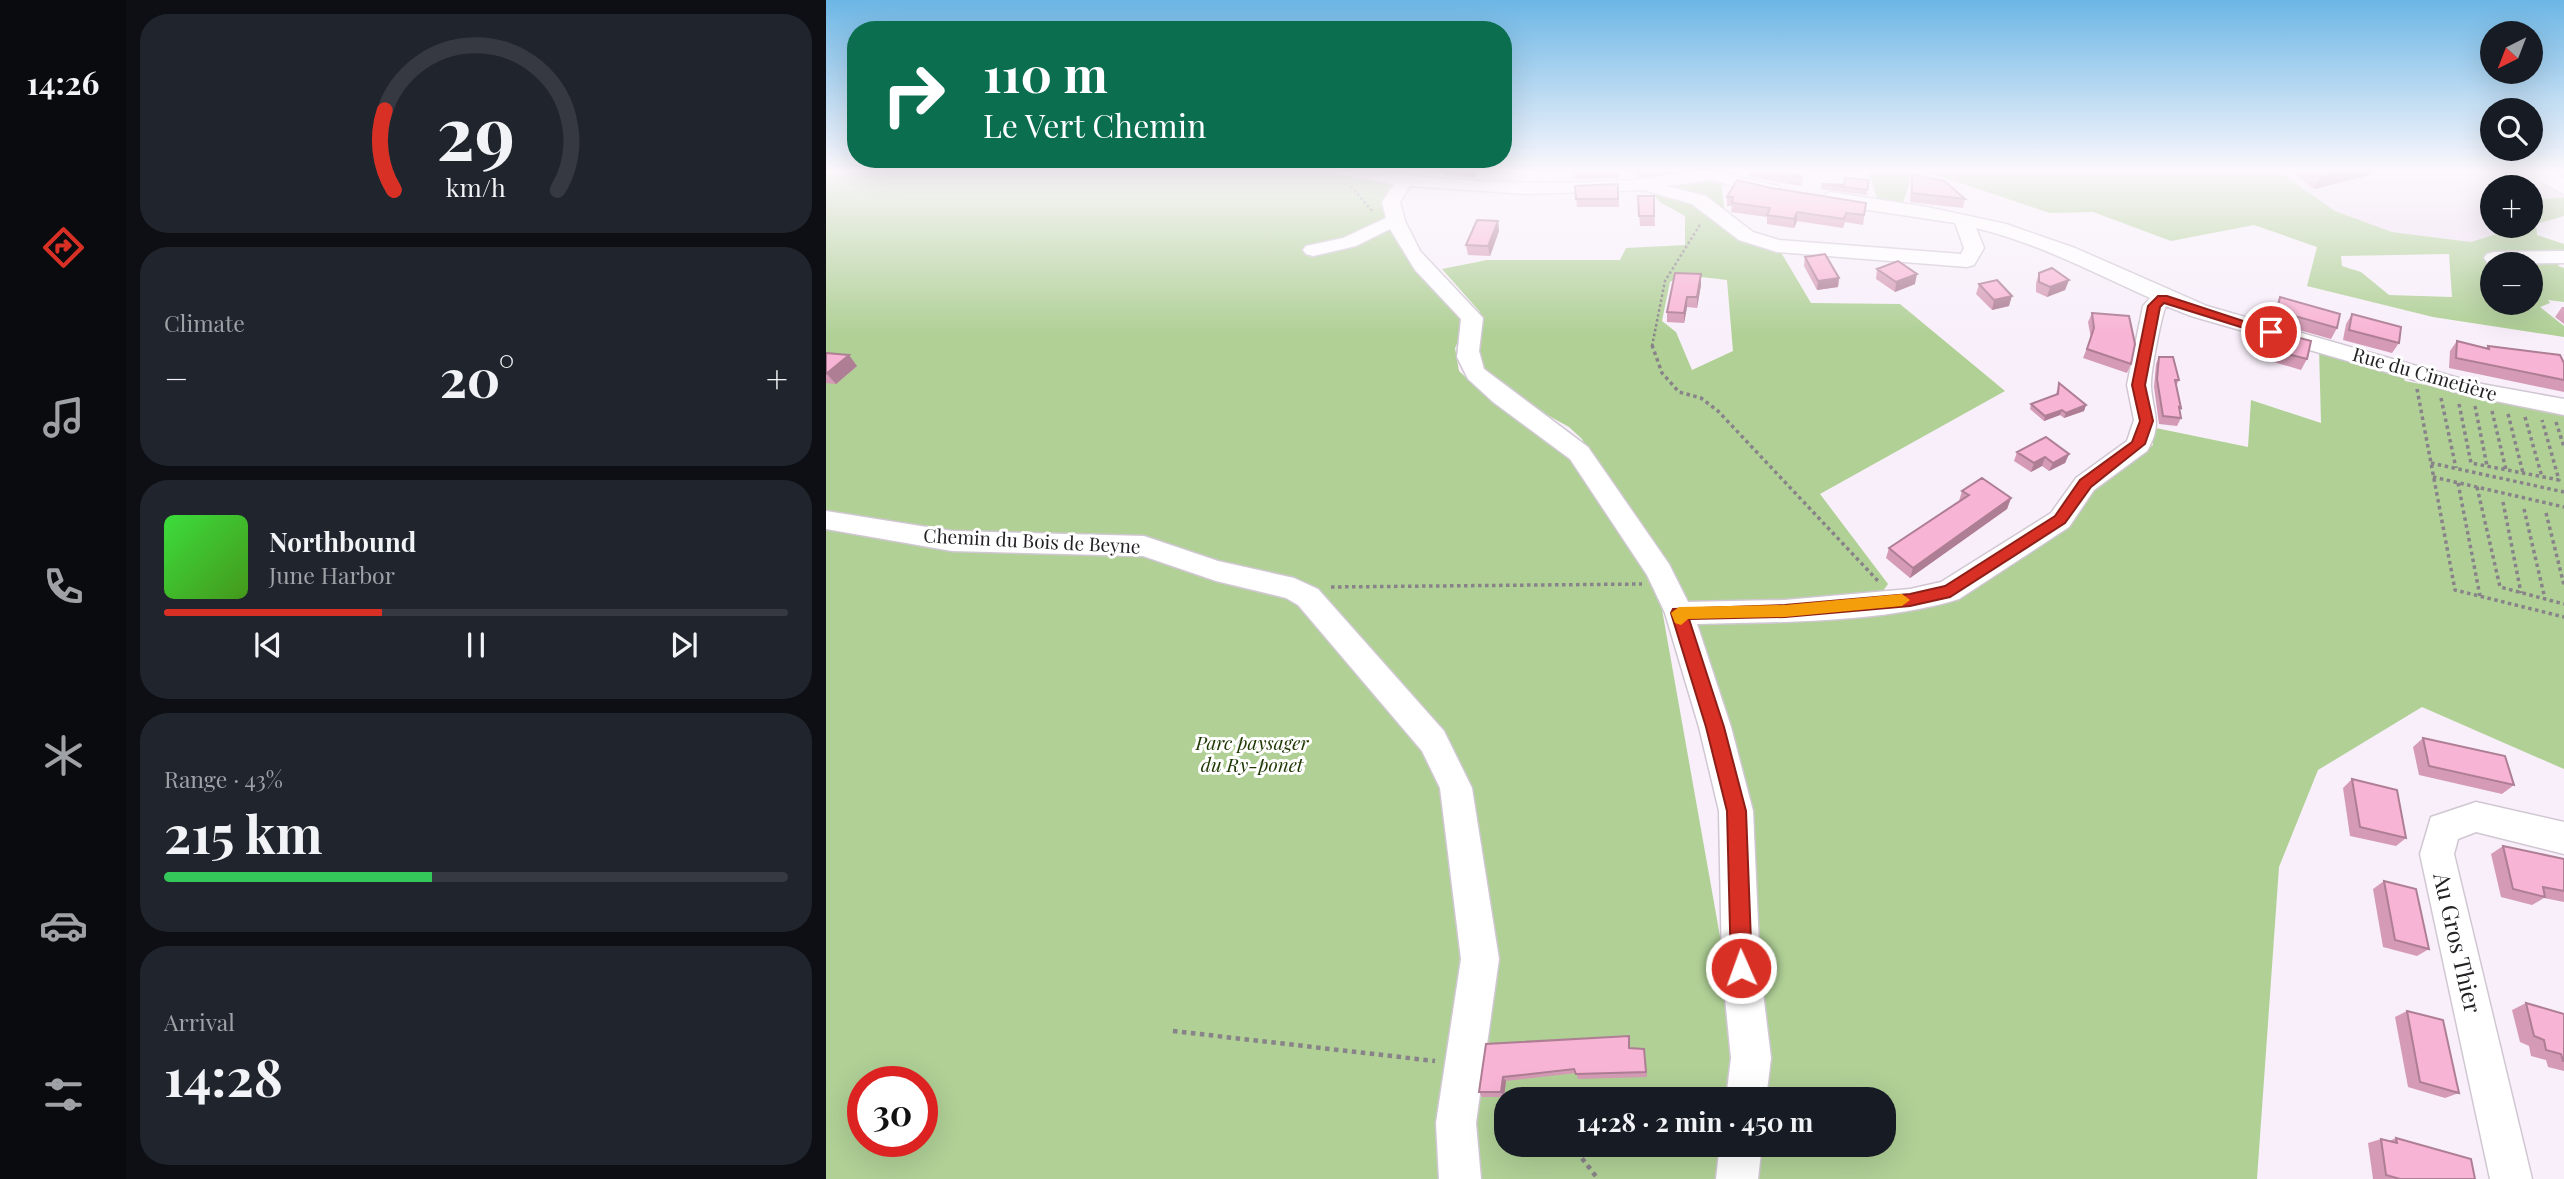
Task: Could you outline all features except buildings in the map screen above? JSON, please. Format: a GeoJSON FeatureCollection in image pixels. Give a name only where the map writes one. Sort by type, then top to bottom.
{"type":"FeatureCollection","features":[{"type":"Feature","properties":{"kind":"street"},"geometry":{"type":"LineString","coordinates":[[1313,250],[1349,242],[1388,224]]}},
{"type":"Feature","properties":{"kind":"street"},"geometry":{"type":"LineString","coordinates":[[1391,224],[1408,250],[1472,318],[1474,329],[1466,344],[1471,368],[1487,385],[1563,438],[1579,453],[1672,598],[1715,727],[1736,811],[1741,968],[1751,1058],[1747,1087]]}},
{"type":"Feature","properties":{"kind":"street"},"geometry":{"type":"LineString","coordinates":[[1730,224],[1746,236],[1777,246],[1967,261],[1974,248],[1965,224]]}},
{"type":"Feature","properties":{"kind":"street","name":"Rue du Cimetière"},"geometry":{"type":"LineString","coordinates":[[1977,224],[2023,235],[2124,277],[2162,298],[2474,390],[2564,407]]}},
{"type":"Feature","properties":{"kind":"street"},"geometry":{"type":"LineString","coordinates":[[2543,257],[2564,257]]}},
{"type":"Feature","properties":{"kind":"street"},"geometry":{"type":"LineString","coordinates":[[1672,598],[1785,611],[1895,599],[1910,600],[1950,591],[2060,520],[2085,484],[2138,444],[2146,421],[2139,385],[2154,306],[2162,298]]}},
{"type":"Feature","properties":{"kind":"street","name":"Chemin du Bois de Beyne"},"geometry":{"type":"LineString","coordinates":[[826,520],[952,541],[1144,546],[1216,571],[1289,588],[1308,597],[1433,741],[1455,788],[1480,959],[1456,1123],[1460,1179]]}},
{"type":"Feature","properties":{"kind":"street","name":"Au Gros Thier"},"geometry":{"type":"LineString","coordinates":[[2511,1179],[2437,854],[2444,828],[2476,817],[2564,838]]}},
{"type":"Feature","properties":{"kind":"street"},"geometry":{"type":"LineString","coordinates":[[1737,1179],[1740,1157]]}},
{"type":"Feature","properties":{"kind":"path"},"geometry":{"type":"LineString","coordinates":[[1700,224],[1665,281],[1652,347],[1662,373],[1679,392],[1701,398],[1718,411],[1836,533],[1895,599]]}},
{"type":"Feature","properties":{"kind":"path"},"geometry":{"type":"LineString","coordinates":[[2416,374],[2455,590],[2564,617]]}},
{"type":"Feature","properties":{"kind":"path"},"geometry":{"type":"LineString","coordinates":[[2440,395],[2456,468]]}},
{"type":"Feature","properties":{"kind":"path"},"geometry":{"type":"LineString","coordinates":[[2458,398],[2471,463],[2559,480],[2541,415]]}},
{"type":"Feature","properties":{"kind":"path"},"geometry":{"type":"LineString","coordinates":[[2474,402],[2487,466]]}},
{"type":"Feature","properties":{"kind":"path"},"geometry":{"type":"LineString","coordinates":[[2491,405],[2506,470]]}},
{"type":"Feature","properties":{"kind":"path"},"geometry":{"type":"LineString","coordinates":[[2506,408],[2524,473]]}},
{"type":"Feature","properties":{"kind":"path"},"geometry":{"type":"LineString","coordinates":[[2524,412],[2542,477]]}},
{"type":"Feature","properties":{"kind":"path"},"geometry":{"type":"LineString","coordinates":[[2431,463],[2564,492]]}},
{"type":"Feature","properties":{"kind":"path"},"geometry":{"type":"LineString","coordinates":[[2433,477],[2564,507]]}},
{"type":"Feature","properties":{"kind":"path"},"geometry":{"type":"LineString","coordinates":[[2458,483],[2480,596]]}},
{"type":"Feature","properties":{"kind":"path"},"geometry":{"type":"LineString","coordinates":[[2477,487],[2500,587],[2564,604]]}},
{"type":"Feature","properties":{"kind":"path"},"geometry":{"type":"LineString","coordinates":[[2503,502],[2521,593]]}},
{"type":"Feature","properties":{"kind":"path"},"geometry":{"type":"LineString","coordinates":[[2524,509],[2545,599]]}},
{"type":"Feature","properties":{"kind":"path"},"geometry":{"type":"LineString","coordinates":[[2546,513],[2564,585]]}},
{"type":"Feature","properties":{"kind":"path"},"geometry":{"type":"LineString","coordinates":[[1289,588],[1672,598]]}},
{"type":"Feature","properties":{"kind":"path"},"geometry":{"type":"LineString","coordinates":[[1173,1031],[1465,1065]]}},
{"type":"Feature","properties":{"kind":"path"},"geometry":{"type":"LineString","coordinates":[[1581,1157],[1598,1179]]}},
{"type":"Feature","properties":{"kind":"shaded area"},"geometry":{"type":"Polygon","coordinates":[[[2370,224],[2480,224],[2480,238],[2482,238],[2471,242],[2392,232],[2370,224]]]}},
{"type":"Feature","properties":{"kind":"green space","name":"Parc paysager du Ry-ponet"},"geometry":{"type":"Polygon","coordinates":[[[826,224],[1390,224],[1404,253],[1461,321],[1463,332],[1455,348],[1459,371],[1489,399],[1533,418],[1571,452],[1658,587],[1732,1004],[1732,1087],[1494,1087],[1494,1157],[1732,1157],[1732,1179],[826,1179],[826,224]]]}},
{"type":"Feature","properties":{"kind":"green space"},"geometry":{"type":"Polygon","coordinates":[[[1685,224],[1739,224],[1779,249],[1811,303],[1900,304],[2005,391],[1820,494],[1888,584],[1883,591],[1759,607],[1687,605],[1609,487],[1582,439],[1569,427],[1508,393],[1483,371],[1473,349],[1480,312],[1442,269],[1487,260],[1620,260],[1626,248],[1685,245],[1685,224]],[[1684,275],[1670,282],[1662,321],[1676,332],[1692,370],[1733,351],[1727,280],[1684,275]]]}},
{"type":"Feature","properties":{"kind":"green space"},"geometry":{"type":"Polygon","coordinates":[[[2125,224],[2370,224],[2392,232],[2471,242],[2483,238],[2543,237],[2564,244],[2564,259],[2558,266],[2564,268],[2564,302],[2548,300],[2550,303],[2543,306],[2543,252],[2480,252],[2480,315],[2543,315],[2543,309],[2564,326],[2564,337],[2433,317],[2307,286],[2317,247],[2254,225],[2171,241],[2125,224]],[[2449,254],[2341,256],[2342,266],[2361,272],[2389,295],[2452,297],[2449,254]]]}},
{"type":"Feature","properties":{"kind":"green space"},"geometry":{"type":"Polygon","coordinates":[[[2319,348],[2400,370],[2405,381],[2564,412],[2564,769],[2422,707],[2318,770],[2279,867],[2257,1179],[1753,1179],[1756,1157],[1896,1157],[1896,1087],[1755,1087],[1742,812],[1692,632],[1699,621],[1806,617],[1961,598],[2068,524],[2097,487],[2153,445],[2151,427],[2248,447],[2251,400],[2321,423],[2319,348]]]}},
{"type":"Feature","properties":{"kind":"slow traffic"},"geometry":{"type":"LineString","coordinates":[[1681,618],[1679,613],[1785,611],[1902,600]]}},
{"type":"Feature","properties":{"kind":"route"},"geometry":{"type":"LineString","coordinates":[[1741,968],[1736,811],[1715,727],[1679,613],[1785,611],[1895,599],[1910,600],[1950,591],[2060,520],[2085,484],[2126,456],[2138,444],[2146,421],[2139,385],[2154,306],[2162,298],[2271,332]]}}]}
